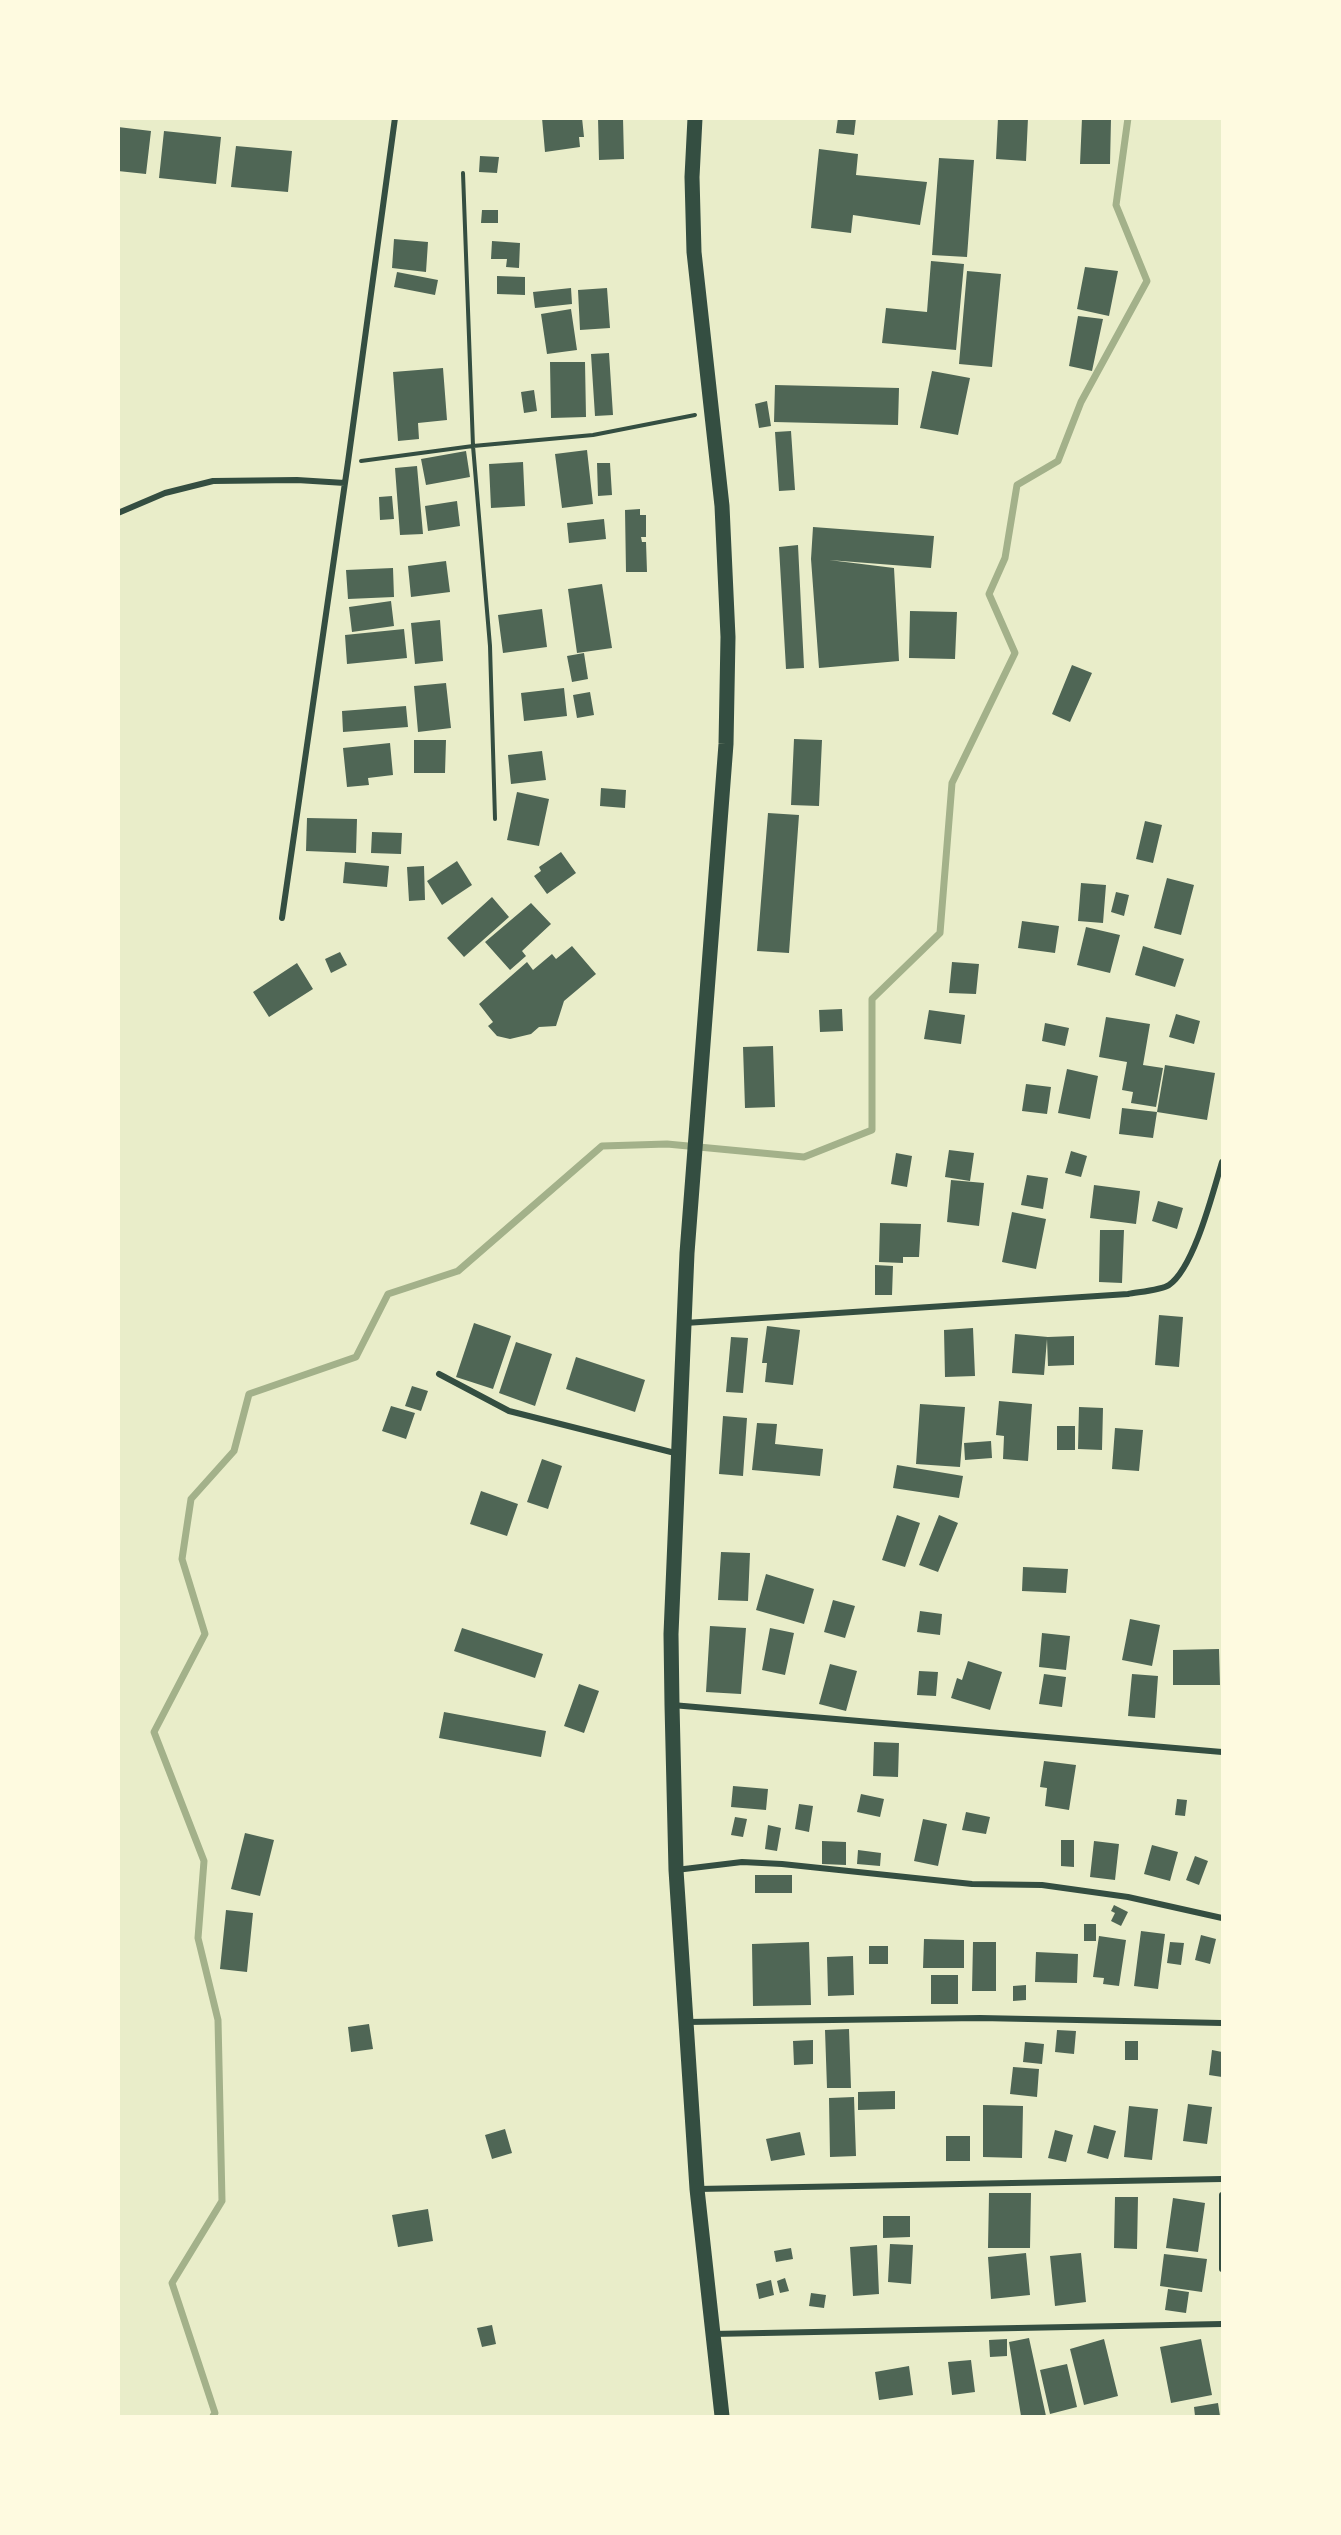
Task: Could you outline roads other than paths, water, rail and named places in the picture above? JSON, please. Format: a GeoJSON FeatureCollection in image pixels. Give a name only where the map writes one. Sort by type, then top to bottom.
{"type":"FeatureCollection","features":[{"type":"Feature","properties":{"kind":"main road"},"geometry":{"type":"LineString","coordinates":[[695,118],[692,177],[694,252],[723,530],[728,637],[726,744],[693,1169],[684,1323],[671,1634],[676,1870],[697,2189],[722,2416]]}},
{"type":"Feature","properties":{"kind":"street"},"geometry":{"type":"LineString","coordinates":[[282,918],[395,118]]}},
{"type":"Feature","properties":{"kind":"street"},"geometry":{"type":"LineString","coordinates":[[118,513],[165,493],[213,481],[297,480],[345,483]]}},
{"type":"Feature","properties":{"kind":"street"},"geometry":{"type":"LineString","coordinates":[[684,1323],[1128,1294],[1168,1286],[1187,1264],[1222,1162]]}},
{"type":"Feature","properties":{"kind":"street"},"geometry":{"type":"LineString","coordinates":[[439,1374],[509,1411],[678,1454]]}},
{"type":"Feature","properties":{"kind":"street"},"geometry":{"type":"LineString","coordinates":[[672,1705],[1222,1752]]}},
{"type":"Feature","properties":{"kind":"street"},"geometry":{"type":"LineString","coordinates":[[676,1870],[742,1862],[772,1863],[972,1884],[1042,1885],[1128,1897],[1222,1918]]}},
{"type":"Feature","properties":{"kind":"street"},"geometry":{"type":"LineString","coordinates":[[686,2022],[980,2018],[1222,2023]]}},
{"type":"Feature","properties":{"kind":"street"},"geometry":{"type":"LineString","coordinates":[[697,2189],[1222,2179]]}},
{"type":"Feature","properties":{"kind":"street"},"geometry":{"type":"LineString","coordinates":[[1222,2195],[1222,2269]]}},
{"type":"Feature","properties":{"kind":"street"},"geometry":{"type":"LineString","coordinates":[[712,2334],[1222,2324]]}},
{"type":"Feature","properties":{"kind":"waterway"},"geometry":{"type":"LineString","coordinates":[[213,2416],[215,2413],[172,2283],[222,2201],[218,2020],[198,1938],[204,1861],[154,1732],[205,1634],[182,1559],[191,1499],[234,1451],[249,1394],[356,1357],[388,1294],[458,1271],[602,1146],[667,1144],[804,1157],[872,1130],[872,999],[940,933],[952,783],[1015,653],[989,594],[1005,558],[1017,485],[1058,461],[1081,402],[1147,281],[1116,205],[1128,118]]}}]}
